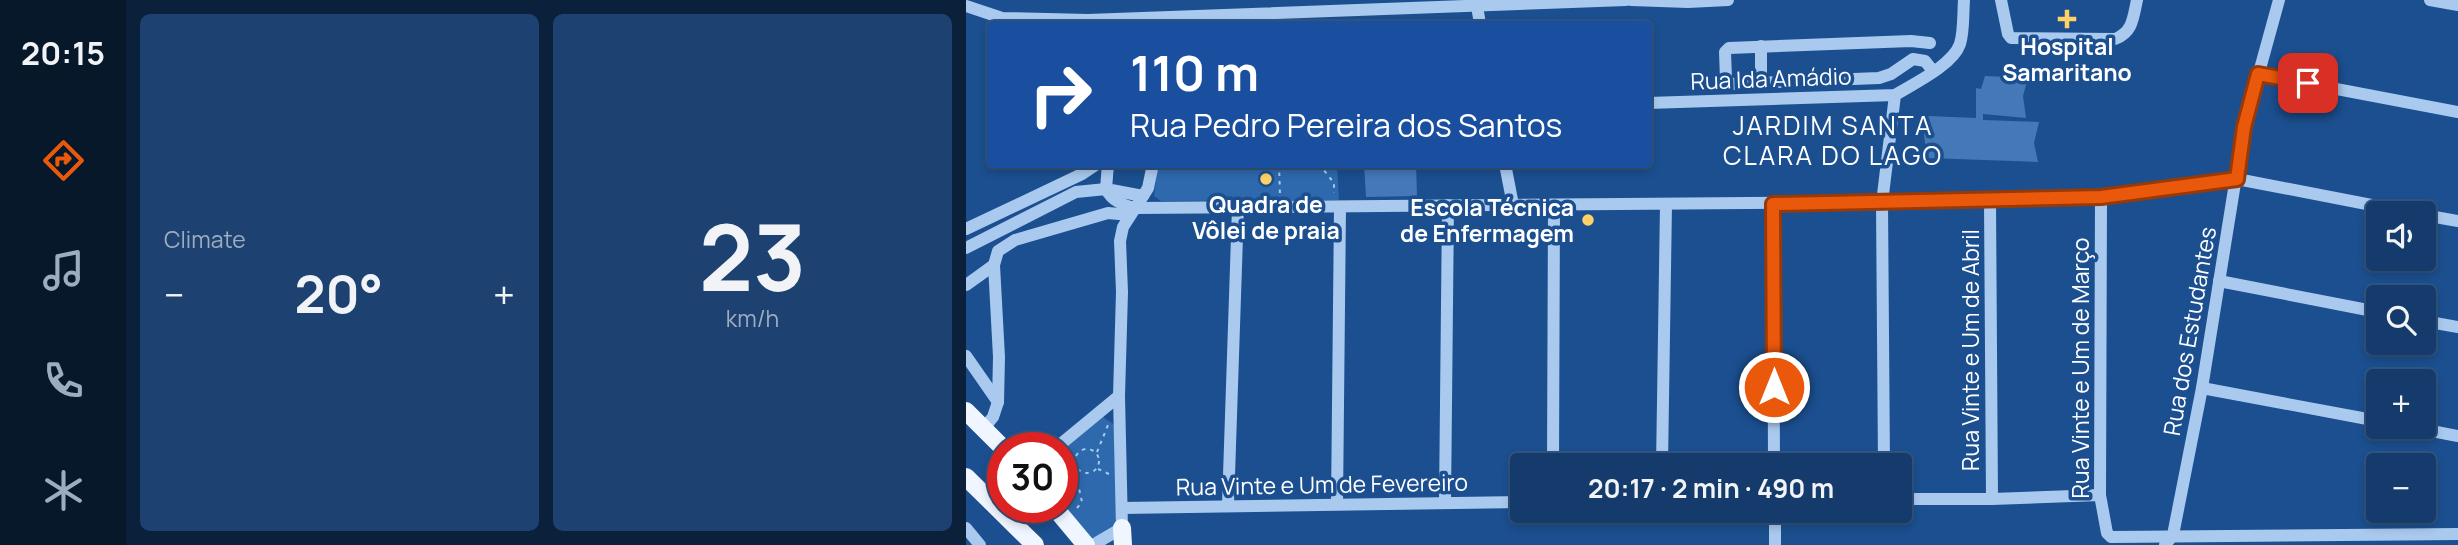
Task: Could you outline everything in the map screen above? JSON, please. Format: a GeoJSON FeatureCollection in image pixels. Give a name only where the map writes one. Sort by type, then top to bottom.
{"type":"FeatureCollection","features":[{"type":"Feature","properties":{"kind":"main road"},"geometry":{"type":"LineString","coordinates":[[966,411],[988,432]]}},
{"type":"Feature","properties":{"kind":"main road"},"geometry":{"type":"LineString","coordinates":[[966,477],[987,494]]}},
{"type":"Feature","properties":{"kind":"main road"},"geometry":{"type":"LineString","coordinates":[[1016,523],[1035,545]]}},
{"type":"Feature","properties":{"kind":"main road"},"geometry":{"type":"LineString","coordinates":[[1068,523],[1086,545]]}},
{"type":"Feature","properties":{"kind":"street"},"geometry":{"type":"LineString","coordinates":[[1109,21],[1477,2],[1728,0]]}},
{"type":"Feature","properties":{"kind":"street"},"geometry":{"type":"LineString","coordinates":[[1884,453],[1882,203],[1895,94],[1933,71],[1957,51],[1961,41],[1964,0]]}},
{"type":"Feature","properties":{"kind":"street"},"geometry":{"type":"LineString","coordinates":[[2001,0],[2011,38],[2102,39],[2125,36],[2130,29],[2137,0]]}},
{"type":"Feature","properties":{"kind":"street","name":"Rua dos Estudantes"},"geometry":{"type":"LineString","coordinates":[[2169,540],[2202,388],[2244,127],[2279,0]]}},
{"type":"Feature","properties":{"kind":"street"},"geometry":{"type":"LineString","coordinates":[[2430,0],[2458,5]]}},
{"type":"Feature","properties":{"kind":"street"},"geometry":{"type":"LineString","coordinates":[[1477,2],[1480,21]]}},
{"type":"Feature","properties":{"kind":"street"},"geometry":{"type":"LineString","coordinates":[[966,6],[1002,18],[1068,21]]}},
{"type":"Feature","properties":{"kind":"street"},"geometry":{"type":"LineString","coordinates":[[1930,43],[1911,41],[1729,48],[1725,51],[1726,79],[1728,84],[1879,78],[1892,74],[1913,59],[1925,61],[1933,71]]}},
{"type":"Feature","properties":{"kind":"street"},"geometry":{"type":"LineString","coordinates":[[1911,41],[1913,59]]}},
{"type":"Feature","properties":{"kind":"street"},"geometry":{"type":"LineString","coordinates":[[1760,46],[1761,83]]}},
{"type":"Feature","properties":{"kind":"street"},"geometry":{"type":"LineString","coordinates":[[2258,74],[2458,112]]}},
{"type":"Feature","properties":{"kind":"street","name":"Rua Ida Amádio"},"geometry":{"type":"LineString","coordinates":[[1652,103],[1895,94]]}},
{"type":"Feature","properties":{"kind":"street"},"geometry":{"type":"LineString","coordinates":[[966,229],[1091,168]]}},
{"type":"Feature","properties":{"kind":"street"},"geometry":{"type":"LineString","coordinates":[[1108,168],[1106,189],[1112,198],[1133,212]]}},
{"type":"Feature","properties":{"kind":"street"},"geometry":{"type":"LineString","coordinates":[[1093,545],[1123,536],[1119,396],[1122,292],[1120,241],[1123,227],[1148,188],[1152,168]]}},
{"type":"Feature","properties":{"kind":"street"},"geometry":{"type":"LineString","coordinates":[[1506,168],[1513,205]]}},
{"type":"Feature","properties":{"kind":"street"},"geometry":{"type":"LineString","coordinates":[[984,428],[997,406],[999,357],[994,265],[998,251],[1015,240],[1108,213],[1238,207],[1990,201],[2101,197],[2237,179],[2366,204]]}},
{"type":"Feature","properties":{"kind":"street"},"geometry":{"type":"LineString","coordinates":[[966,248],[1076,192],[1106,189],[1143,196]]}},
{"type":"Feature","properties":{"kind":"street","name":"Rua Vinte e Um de Março"},"geometry":{"type":"LineString","coordinates":[[2101,197],[2099,495],[2104,527],[2111,537],[2169,540]]}},
{"type":"Feature","properties":{"kind":"street","name":"Rua Vinte e Um de Abril"},"geometry":{"type":"LineString","coordinates":[[1990,201],[1992,499]]}},
{"type":"Feature","properties":{"kind":"street"},"geometry":{"type":"LineString","coordinates":[[1662,453],[1666,204]]}},
{"type":"Feature","properties":{"kind":"street"},"geometry":{"type":"LineString","coordinates":[[1773,204],[1774,453]]}},
{"type":"Feature","properties":{"kind":"street"},"geometry":{"type":"LineString","coordinates":[[1446,503],[1448,205]]}},
{"type":"Feature","properties":{"kind":"street"},"geometry":{"type":"LineString","coordinates":[[1553,453],[1554,205]]}},
{"type":"Feature","properties":{"kind":"street"},"geometry":{"type":"LineString","coordinates":[[1228,505],[1238,207]]}},
{"type":"Feature","properties":{"kind":"street"},"geometry":{"type":"LineString","coordinates":[[1337,504],[1340,207]]}},
{"type":"Feature","properties":{"kind":"street"},"geometry":{"type":"LineString","coordinates":[[2436,217],[2458,221]]}},
{"type":"Feature","properties":{"kind":"street"},"geometry":{"type":"LineString","coordinates":[[966,285],[994,265]]}},
{"type":"Feature","properties":{"kind":"street"},"geometry":{"type":"LineString","coordinates":[[2219,281],[2366,310]]}},
{"type":"Feature","properties":{"kind":"street"},"geometry":{"type":"LineString","coordinates":[[2436,323],[2458,327]]}},
{"type":"Feature","properties":{"kind":"street"},"geometry":{"type":"LineString","coordinates":[[966,356],[997,406]]}},
{"type":"Feature","properties":{"kind":"street"},"geometry":{"type":"LineString","coordinates":[[2202,388],[2366,419]]}},
{"type":"Feature","properties":{"kind":"street"},"geometry":{"type":"LineString","coordinates":[[1075,432],[1119,396]]}},
{"type":"Feature","properties":{"kind":"street"},"geometry":{"type":"LineString","coordinates":[[2436,432],[2458,436]]}},
{"type":"Feature","properties":{"kind":"street"},"geometry":{"type":"LineString","coordinates":[[1912,499],[2099,495]]}},
{"type":"Feature","properties":{"kind":"street","name":"Rua Vinte e Um de Fevereiro"},"geometry":{"type":"LineString","coordinates":[[1122,508],[1510,502]]}},
{"type":"Feature","properties":{"kind":"street"},"geometry":{"type":"LineString","coordinates":[[1775,523],[1775,545]]}},
{"type":"Feature","properties":{"kind":"street"},"geometry":{"type":"LineString","coordinates":[[966,528],[980,545]]}},
{"type":"Feature","properties":{"kind":"street"},"geometry":{"type":"LineString","coordinates":[[2169,540],[2455,535]]}},
{"type":"Feature","properties":{"kind":"path"},"geometry":{"type":"LineString","coordinates":[[1279,168],[1280,198]]}},
{"type":"Feature","properties":{"kind":"path"},"geometry":{"type":"LineString","coordinates":[[1322,168],[1334,183]]}},
{"type":"Feature","properties":{"kind":"path"},"geometry":{"type":"LineString","coordinates":[[1096,453],[1109,420]]}},
{"type":"Feature","properties":{"kind":"path"},"geometry":{"type":"LineString","coordinates":[[1078,453],[1083,449],[1091,450],[1096,453],[1099,461],[1097,468],[1090,473],[1079,470],[1078,474]]}},
{"type":"Feature","properties":{"kind":"path"},"geometry":{"type":"LineString","coordinates":[[1097,468],[1117,478]]}},
{"type":"Feature","properties":{"kind":"path"},"geometry":{"type":"LineString","coordinates":[[1078,484],[1082,502],[1078,507]]}},
{"type":"Feature","properties":{"kind":"shaded area"},"geometry":{"type":"Polygon","coordinates":[[[1158,168],[1337,168],[1339,200],[1161,201],[1154,196],[1158,168]]]}},
{"type":"Feature","properties":{"kind":"shaded area"},"geometry":{"type":"Polygon","coordinates":[[[1103,417],[1115,425],[1117,521],[1108,533],[1089,539],[1076,523],[1078,436],[1103,417]]]}},
{"type":"Feature","properties":{"kind":"building"},"geometry":{"type":"Polygon","coordinates":[[[1985,76],[2028,78],[2023,96],[2026,118],[1983,114],[1983,120],[2039,122],[2034,143],[2038,162],[1927,158],[1924,135],[1928,116],[1976,118],[1976,88],[1981,89],[1985,76]]]}},
{"type":"Feature","properties":{"kind":"building"},"geometry":{"type":"Polygon","coordinates":[[[1364,168],[1416,168],[1417,196],[1366,197],[1364,168]]]}},
{"type":"Feature","properties":{"kind":"place","name":"Hospital Samaritano"},"geometry":{"type":"Point","coordinates":[2067,19]}},
{"type":"Feature","properties":{"kind":"place","name":"Quadra de Vôlei de praia"},"geometry":{"type":"Point","coordinates":[1266,179]}},
{"type":"Feature","properties":{"kind":"place","name":"Escola Técnica de Enfermagem"},"geometry":{"type":"Point","coordinates":[1588,220]}},
{"type":"Feature","properties":{"kind":"district","name":"JARDIM SANTA CLARA DO LAGO"},"geometry":{"type":"Point","coordinates":[1833,140]}},
{"type":"Feature","properties":{"kind":"route"},"geometry":{"type":"LineString","coordinates":[[1774,387],[1773,204],[2101,197],[2237,179],[2244,127],[2258,74],[2308,83]]}}]}
